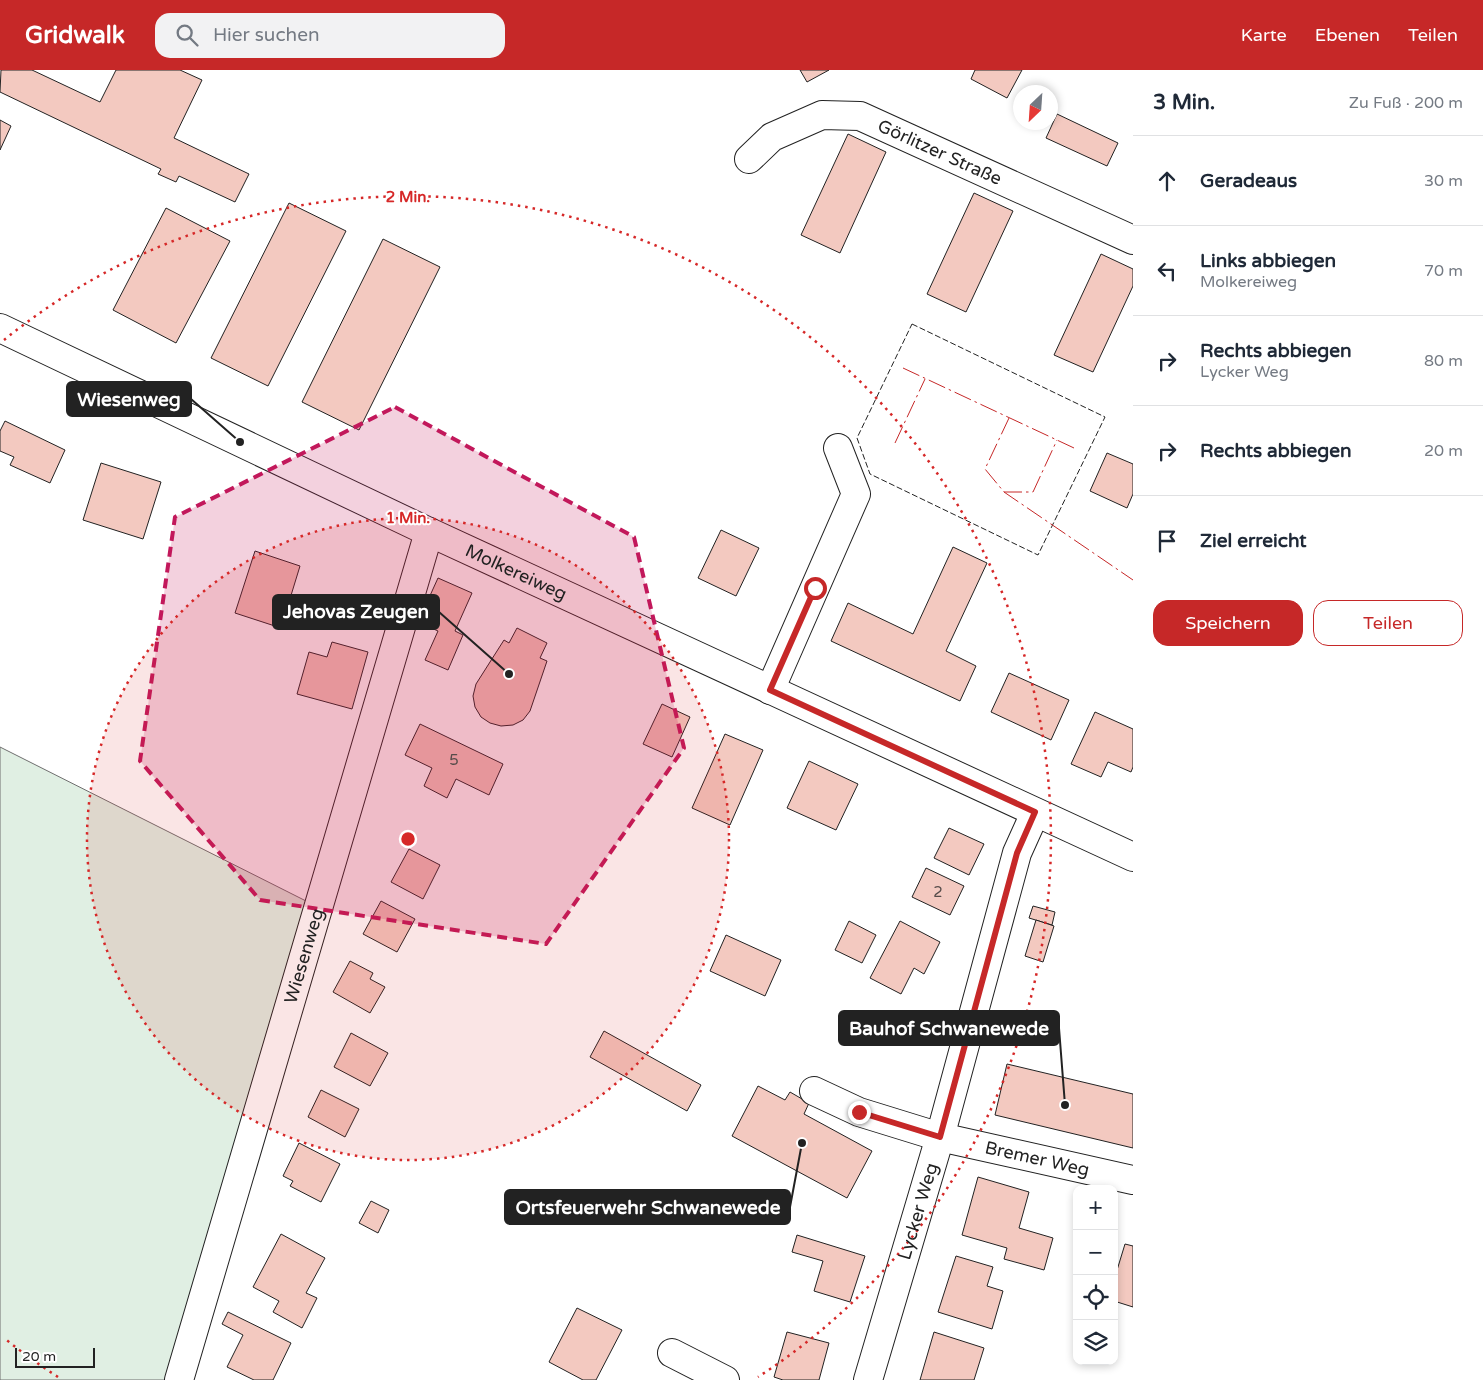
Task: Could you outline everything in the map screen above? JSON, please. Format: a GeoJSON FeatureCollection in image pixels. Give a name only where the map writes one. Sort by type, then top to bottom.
{"type":"FeatureCollection","features":[{"type":"Feature","properties":{"kind":"street","name":"Görlitzer Straße"},"geometry":{"type":"LineString","coordinates":[[749,159],[772,137],[822,114],[860,116],[1133,240]]}},
{"type":"Feature","properties":{"kind":"street","name":"Molkereiweg"},"geometry":{"type":"LineString","coordinates":[[0,328],[429,532],[1133,858]]}},
{"type":"Feature","properties":{"kind":"street"},"geometry":{"type":"LineString","coordinates":[[770,690],[856,494],[838,448]]}},
{"type":"Feature","properties":{"kind":"street","name":"Wiesenweg"},"geometry":{"type":"LineString","coordinates":[[179,1380],[429,532]]}},
{"type":"Feature","properties":{"kind":"street","name":"Lycker Weg"},"geometry":{"type":"LineString","coordinates":[[868,1380],[940,1137],[1017,853],[1035,812]]}},
{"type":"Feature","properties":{"kind":"street","name":"Bremer Weg"},"geometry":{"type":"LineString","coordinates":[[814,1091],[859,1112],[940,1137],[1133,1180]]}},
{"type":"Feature","properties":{"kind":"street"},"geometry":{"type":"LineString","coordinates":[[672,1353],[725,1380]]}},
{"type":"Feature","properties":{"kind":"highlighted area"},"geometry":{"type":"Polygon","coordinates":[[[395,407],[634,537],[684,748],[546,944],[260,900],[140,761],[175,517],[395,407]]]}},
{"type":"Feature","properties":{"kind":"green space"},"geometry":{"type":"Polygon","coordinates":[[[0,747],[310,903],[165,1380],[0,1380],[0,747]]]}},
{"type":"Feature","properties":{"kind":"building"},"geometry":{"type":"Polygon","coordinates":[[[1,70],[32,70],[100,102],[116,70],[180,70],[202,80],[174,138],[249,174],[235,202],[179,176],[176,182],[158,174],[161,169],[0,92],[1,70]]]}},
{"type":"Feature","properties":{"kind":"building"},"geometry":{"type":"Polygon","coordinates":[[[800,70],[829,70],[807,82],[800,70]]]}},
{"type":"Feature","properties":{"kind":"building"},"geometry":{"type":"Polygon","coordinates":[[[975,70],[1022,70],[1007,98],[971,79],[975,70]]]}},
{"type":"Feature","properties":{"kind":"building"},"geometry":{"type":"Polygon","coordinates":[[[1058,114],[1118,143],[1107,166],[1046,138],[1050,130],[1058,130],[1058,114]]]}},
{"type":"Feature","properties":{"kind":"building"},"geometry":{"type":"Polygon","coordinates":[[[0,120],[11,126],[0,150],[0,120]]]}},
{"type":"Feature","properties":{"kind":"building"},"geometry":{"type":"Polygon","coordinates":[[[848,134],[886,152],[840,253],[801,235],[848,134]]]}},
{"type":"Feature","properties":{"kind":"building"},"geometry":{"type":"Polygon","coordinates":[[[974,193],[1013,211],[966,312],[927,294],[974,193]]]}},
{"type":"Feature","properties":{"kind":"building"},"geometry":{"type":"Polygon","coordinates":[[[289,203],[346,231],[268,386],[211,358],[289,203]]]}},
{"type":"Feature","properties":{"kind":"building"},"geometry":{"type":"Polygon","coordinates":[[[166,208],[230,241],[176,343],[113,310],[166,208]]]}},
{"type":"Feature","properties":{"kind":"building"},"geometry":{"type":"Polygon","coordinates":[[[383,239],[440,267],[359,430],[302,402],[383,239]]]}},
{"type":"Feature","properties":{"kind":"building"},"geometry":{"type":"Polygon","coordinates":[[[1101,254],[1133,269],[1133,286],[1093,372],[1054,355],[1101,254]]]}},
{"type":"Feature","properties":{"kind":"building"},"geometry":{"type":"Polygon","coordinates":[[[5,421],[65,450],[50,483],[10,465],[14,457],[0,451],[0,431],[5,421]]]}},
{"type":"Feature","properties":{"kind":"building"},"geometry":{"type":"Polygon","coordinates":[[[1107,453],[1133,464],[1133,494],[1127,508],[1090,491],[1107,453]]]}},
{"type":"Feature","properties":{"kind":"building"},"geometry":{"type":"Polygon","coordinates":[[[101,463],[161,482],[143,539],[83,520],[101,463]]]}},
{"type":"Feature","properties":{"kind":"building"},"geometry":{"type":"Polygon","coordinates":[[[721,530],[759,548],[736,596],[698,578],[721,530]]]}},
{"type":"Feature","properties":{"kind":"building"},"geometry":{"type":"Polygon","coordinates":[[[953,547],[987,563],[946,651],[976,666],[960,701],[831,641],[848,603],[913,634],[953,547]]]}},
{"type":"Feature","properties":{"kind":"building"},"geometry":{"type":"Polygon","coordinates":[[[255,551],[300,566],[281,628],[235,613],[255,551]]]}},
{"type":"Feature","properties":{"kind":"building"},"geometry":{"type":"Polygon","coordinates":[[[438,578],[472,593],[455,631],[463,635],[448,670],[425,660],[438,631],[418,622],[438,578]]]}},
{"type":"Feature","properties":{"kind":"building"},"geometry":{"type":"Polygon","coordinates":[[[517,628],[547,643],[540,658],[547,661],[530,711],[523,720],[513,725],[501,726],[490,723],[481,717],[475,707],[473,696],[476,684],[504,640],[509,643],[517,628]]]}},
{"type":"Feature","properties":{"kind":"building"},"geometry":{"type":"Polygon","coordinates":[[[332,642],[368,652],[352,709],[297,694],[309,652],[327,657],[332,642]]]}},
{"type":"Feature","properties":{"kind":"building"},"geometry":{"type":"Polygon","coordinates":[[[1009,673],[1069,700],[1051,740],[991,712],[1009,673]]]}},
{"type":"Feature","properties":{"kind":"building"},"geometry":{"type":"Polygon","coordinates":[[[662,704],[690,717],[672,757],[643,744],[662,704]]]}},
{"type":"Feature","properties":{"kind":"building"},"geometry":{"type":"Polygon","coordinates":[[[1095,712],[1133,729],[1133,767],[1131,772],[1108,762],[1101,777],[1071,764],[1095,712]]]}},
{"type":"Feature","properties":{"kind":"building"},"geometry":{"type":"Polygon","coordinates":[[[420,724],[503,764],[489,795],[456,779],[447,798],[424,786],[432,768],[405,755],[420,724]]]}},
{"type":"Feature","properties":{"kind":"building"},"geometry":{"type":"Polygon","coordinates":[[[725,734],[763,750],[730,825],[692,808],[725,734]]]}},
{"type":"Feature","properties":{"kind":"building"},"geometry":{"type":"Polygon","coordinates":[[[809,761],[858,784],[836,830],[787,808],[809,761]]]}},
{"type":"Feature","properties":{"kind":"building"},"geometry":{"type":"Polygon","coordinates":[[[949,828],[984,844],[969,875],[934,858],[949,828]]]}},
{"type":"Feature","properties":{"kind":"building"},"geometry":{"type":"Polygon","coordinates":[[[409,849],[440,865],[423,899],[391,882],[409,849]]]}},
{"type":"Feature","properties":{"kind":"building"},"geometry":{"type":"Polygon","coordinates":[[[926,868],[964,886],[950,915],[912,897],[926,868]]]}},
{"type":"Feature","properties":{"kind":"building"},"geometry":{"type":"Polygon","coordinates":[[[381,901],[415,919],[397,952],[363,934],[381,901]]]}},
{"type":"Feature","properties":{"kind":"building"},"geometry":{"type":"Polygon","coordinates":[[[1033,906],[1055,912],[1052,925],[1029,918],[1033,906]]]}},
{"type":"Feature","properties":{"kind":"building"},"geometry":{"type":"Polygon","coordinates":[[[1036,920],[1054,926],[1043,962],[1025,956],[1036,920]]]}},
{"type":"Feature","properties":{"kind":"building"},"geometry":{"type":"Polygon","coordinates":[[[849,921],[876,935],[862,963],[835,950],[849,921]]]}},
{"type":"Feature","properties":{"kind":"building"},"geometry":{"type":"Polygon","coordinates":[[[900,921],[940,942],[924,974],[914,968],[901,994],[870,978],[900,921]]]}},
{"type":"Feature","properties":{"kind":"building"},"geometry":{"type":"Polygon","coordinates":[[[726,935],[781,960],[765,996],[710,971],[726,935]]]}},
{"type":"Feature","properties":{"kind":"building"},"geometry":{"type":"Polygon","coordinates":[[[350,961],[373,973],[370,979],[385,987],[370,1013],[333,992],[350,961]]]}},
{"type":"Feature","properties":{"kind":"building"},"geometry":{"type":"Polygon","coordinates":[[[604,1031],[701,1085],[687,1111],[590,1057],[604,1031]]]}},
{"type":"Feature","properties":{"kind":"building"},"geometry":{"type":"Polygon","coordinates":[[[351,1033],[388,1053],[370,1086],[334,1067],[351,1033]]]}},
{"type":"Feature","properties":{"kind":"building"},"geometry":{"type":"Polygon","coordinates":[[[1007,1064],[1133,1094],[1133,1148],[995,1115],[1007,1064]]]}},
{"type":"Feature","properties":{"kind":"building"},"geometry":{"type":"Polygon","coordinates":[[[758,1086],[785,1100],[790,1092],[809,1103],[804,1114],[872,1151],[847,1198],[732,1136],[758,1086]]]}},
{"type":"Feature","properties":{"kind":"building"},"geometry":{"type":"Polygon","coordinates":[[[321,1090],[359,1109],[345,1137],[308,1117],[321,1090]]]}},
{"type":"Feature","properties":{"kind":"building"},"geometry":{"type":"Polygon","coordinates":[[[299,1143],[340,1164],[321,1202],[290,1186],[293,1181],[283,1176],[299,1143]]]}},
{"type":"Feature","properties":{"kind":"building"},"geometry":{"type":"Polygon","coordinates":[[[978,1177],[1029,1192],[1019,1228],[1053,1238],[1044,1270],[1004,1259],[1007,1248],[962,1235],[978,1177]]]}},
{"type":"Feature","properties":{"kind":"building"},"geometry":{"type":"Polygon","coordinates":[[[371,1201],[389,1210],[378,1233],[359,1223],[371,1201]]]}},
{"type":"Feature","properties":{"kind":"building"},"geometry":{"type":"Polygon","coordinates":[[[281,1234],[325,1258],[306,1293],[317,1298],[302,1328],[273,1312],[279,1301],[253,1287],[281,1234]]]}},
{"type":"Feature","properties":{"kind":"building"},"geometry":{"type":"Polygon","coordinates":[[[797,1235],[865,1256],[850,1302],[814,1291],[823,1261],[792,1252],[797,1235]]]}},
{"type":"Feature","properties":{"kind":"building"},"geometry":{"type":"Polygon","coordinates":[[[1125,1244],[1133,1246],[1133,1307],[1118,1302],[1118,1267],[1125,1244]]]}},
{"type":"Feature","properties":{"kind":"building"},"geometry":{"type":"Polygon","coordinates":[[[956,1256],[993,1267],[987,1286],[1003,1291],[992,1329],[938,1312],[956,1256]]]}},
{"type":"Feature","properties":{"kind":"building"},"geometry":{"type":"Polygon","coordinates":[[[577,1308],[622,1330],[596,1380],[583,1380],[549,1362],[577,1308]]]}},
{"type":"Feature","properties":{"kind":"building"},"geometry":{"type":"Polygon","coordinates":[[[228,1312],[291,1343],[273,1380],[254,1380],[227,1367],[243,1335],[222,1324],[228,1312]]]}},
{"type":"Feature","properties":{"kind":"building"},"geometry":{"type":"Polygon","coordinates":[[[787,1332],[829,1343],[819,1380],[783,1380],[774,1377],[787,1332]]]}},
{"type":"Feature","properties":{"kind":"building"},"geometry":{"type":"Polygon","coordinates":[[[934,1332],[984,1348],[974,1380],[920,1380],[934,1332]]]}},
{"type":"Feature","properties":{"kind":"fence"},"geometry":{"type":"LineString","coordinates":[[912,324],[1105,417],[1038,555],[870,474],[857,438],[912,324]]}},
{"type":"Feature","properties":{"kind":"power"},"geometry":{"type":"LineString","coordinates":[[903,368],[1074,448]]}},
{"type":"Feature","properties":{"kind":"power"},"geometry":{"type":"LineString","coordinates":[[895,443],[925,379]]}},
{"type":"Feature","properties":{"kind":"power"},"geometry":{"type":"LineString","coordinates":[[1009,418],[985,469],[1004,492],[1133,580]]}},
{"type":"Feature","properties":{"kind":"power"},"geometry":{"type":"LineString","coordinates":[[1004,492],[1033,492],[1057,440]]}},
{"type":"Feature","properties":{"kind":"place","name":"Wiesenweg"},"geometry":{"type":"Point","coordinates":[240,442]}},
{"type":"Feature","properties":{"kind":"place","name":"Jehovas Zeugen"},"geometry":{"type":"Point","coordinates":[509,674]}},
{"type":"Feature","properties":{"kind":"place","name":"Bauhof Schwanewede"},"geometry":{"type":"Point","coordinates":[1065,1105]}},
{"type":"Feature","properties":{"kind":"place","name":"Ortsfeuerwehr Schwanewede"},"geometry":{"type":"Point","coordinates":[802,1143]}},
{"type":"Feature","properties":{"kind":"route"},"geometry":{"type":"LineString","coordinates":[[815,588],[770,690],[1035,812],[1017,853],[940,1137],[859,1112]]}}]}
